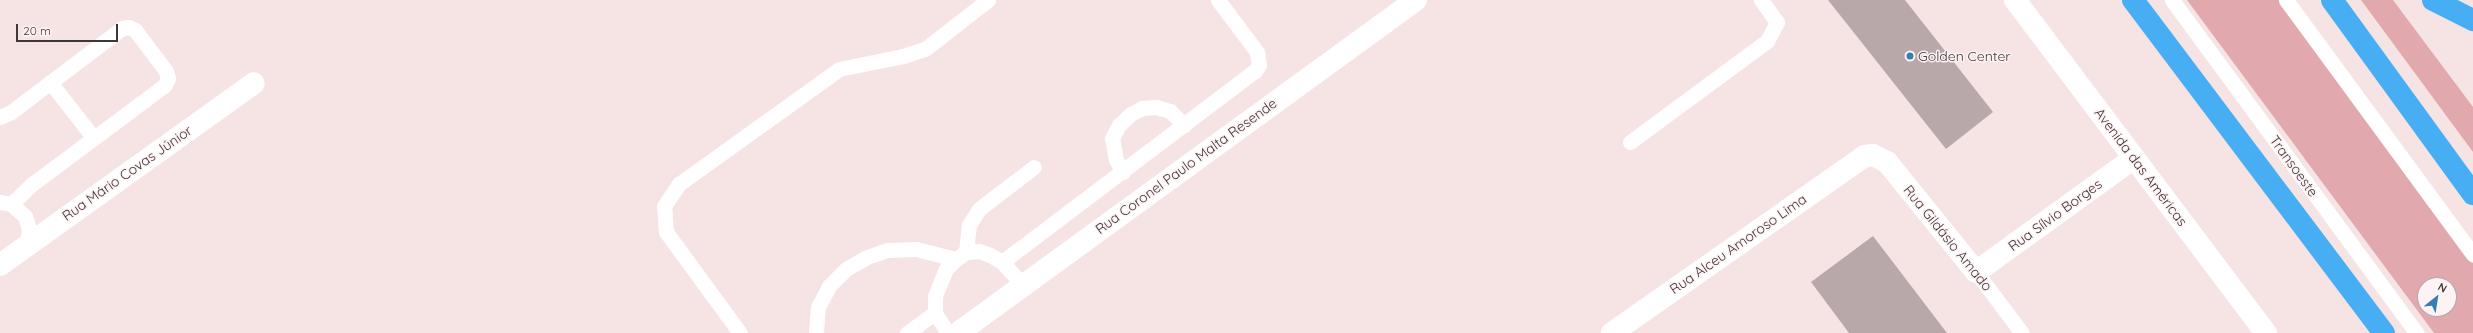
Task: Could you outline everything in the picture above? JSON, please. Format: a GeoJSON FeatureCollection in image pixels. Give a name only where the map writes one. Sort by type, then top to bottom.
{"type":"FeatureCollection","features":[{"type":"Feature","properties":{"kind":"highway"},"geometry":{"type":"LineString","coordinates":[[2133,0],[2384,333]]}},
{"type":"Feature","properties":{"kind":"highway"},"geometry":{"type":"LineString","coordinates":[[2332,0],[2473,194]]}},
{"type":"Feature","properties":{"kind":"highway"},"geometry":{"type":"LineString","coordinates":[[2433,0],[2473,20]]}},
{"type":"Feature","properties":{"kind":"street","name":"Rua Coronel Paulo Malta Resende"},"geometry":{"type":"LineString","coordinates":[[958,333],[1416,0]]}},
{"type":"Feature","properties":{"kind":"street","name":"Avenida das Américas"},"geometry":{"type":"LineString","coordinates":[[2015,0],[2266,333]]}},
{"type":"Feature","properties":{"kind":"street"},"geometry":{"type":"LineString","coordinates":[[2459,0],[2473,20]]}},
{"type":"Feature","properties":{"kind":"street","name":"Rua Mário Covas Júnior"},"geometry":{"type":"LineString","coordinates":[[0,264],[254,83]]}},
{"type":"Feature","properties":{"kind":"street","name":"Rua Gildásio Amado"},"geometry":{"type":"LineString","coordinates":[[1865,156],[1880,157],[1887,162],[1976,272]]}},
{"type":"Feature","properties":{"kind":"street","name":"Rua Alceu Amoroso Lima"},"geometry":{"type":"LineString","coordinates":[[1612,333],[1865,156]]}},
{"type":"Feature","properties":{"kind":"street","name":"Rua Sílvio Borges"},"geometry":{"type":"LineString","coordinates":[[1976,272],[2134,158]]}},
{"type":"Feature","properties":{"kind":"lane"},"geometry":{"type":"LineString","coordinates":[[740,333],[666,232],[664,206],[679,184],[840,69],[903,56],[924,49],[988,0]]}},
{"type":"Feature","properties":{"kind":"lane"},"geometry":{"type":"LineString","coordinates":[[1002,262],[1246,79],[1259,65],[1256,52],[1218,0]]}},
{"type":"Feature","properties":{"kind":"lane"},"geometry":{"type":"LineString","coordinates":[[1630,142],[1768,41],[1777,22],[1761,0]]}},
{"type":"Feature","properties":{"kind":"lane","name":"Transoeste"},"geometry":{"type":"LineString","coordinates":[[2172,0],[2417,333]]}},
{"type":"Feature","properties":{"kind":"lane"},"geometry":{"type":"LineString","coordinates":[[2286,0],[2473,255]]}},
{"type":"Feature","properties":{"kind":"lane"},"geometry":{"type":"LineString","coordinates":[[0,117],[11,112],[122,28],[129,27],[135,30],[166,71],[168,78],[165,85],[6,203],[25,216],[29,229],[27,244]]}},
{"type":"Feature","properties":{"kind":"lane"},"geometry":{"type":"LineString","coordinates":[[50,82],[93,138]]}},
{"type":"Feature","properties":{"kind":"lane"},"geometry":{"type":"LineString","coordinates":[[1123,172],[1116,160],[1112,138],[1119,125],[1131,114],[1142,108],[1156,107],[1170,111],[1184,125]]}},
{"type":"Feature","properties":{"kind":"lane"},"geometry":{"type":"LineString","coordinates":[[948,333],[935,313],[938,284],[946,269],[961,256],[969,225],[979,209],[1034,167]]}},
{"type":"Feature","properties":{"kind":"lane"},"geometry":{"type":"LineString","coordinates":[[816,333],[818,308],[829,286],[846,269],[866,257],[887,250],[916,249],[961,256],[979,251],[1002,262],[1023,285]]}},
{"type":"Feature","properties":{"kind":"lane","name":"Rua Gildásio Amado"},"geometry":{"type":"LineString","coordinates":[[1976,272],[2022,333]]}},
{"type":"Feature","properties":{"kind":"lane"},"geometry":{"type":"LineString","coordinates":[[907,333],[935,313]]}},
{"type":"Feature","properties":{"kind":"shaded area"},"geometry":{"type":"Polygon","coordinates":[[[2187,0],[2281,0],[2473,261],[2473,333],[2434,333],[2422,317],[2457,317],[2457,277],[2417,277],[2417,310],[2187,0]]]}},
{"type":"Feature","properties":{"kind":"shaded area"},"geometry":{"type":"Polygon","coordinates":[[[2361,0],[2393,0],[2473,107],[2473,152],[2361,0]]]}},
{"type":"Feature","properties":{"kind":"building","name":"Golden Center"},"geometry":{"type":"Polygon","coordinates":[[[1828,0],[1905,0],[1993,112],[1946,149],[1828,0]]]}},
{"type":"Feature","properties":{"kind":"building"},"geometry":{"type":"Polygon","coordinates":[[[1873,236],[1947,333],[1849,333],[1811,282],[1873,236]]]}},
{"type":"Feature","properties":{"kind":"place","name":"Golden Center"},"geometry":{"type":"Point","coordinates":[1910,56]}}]}
